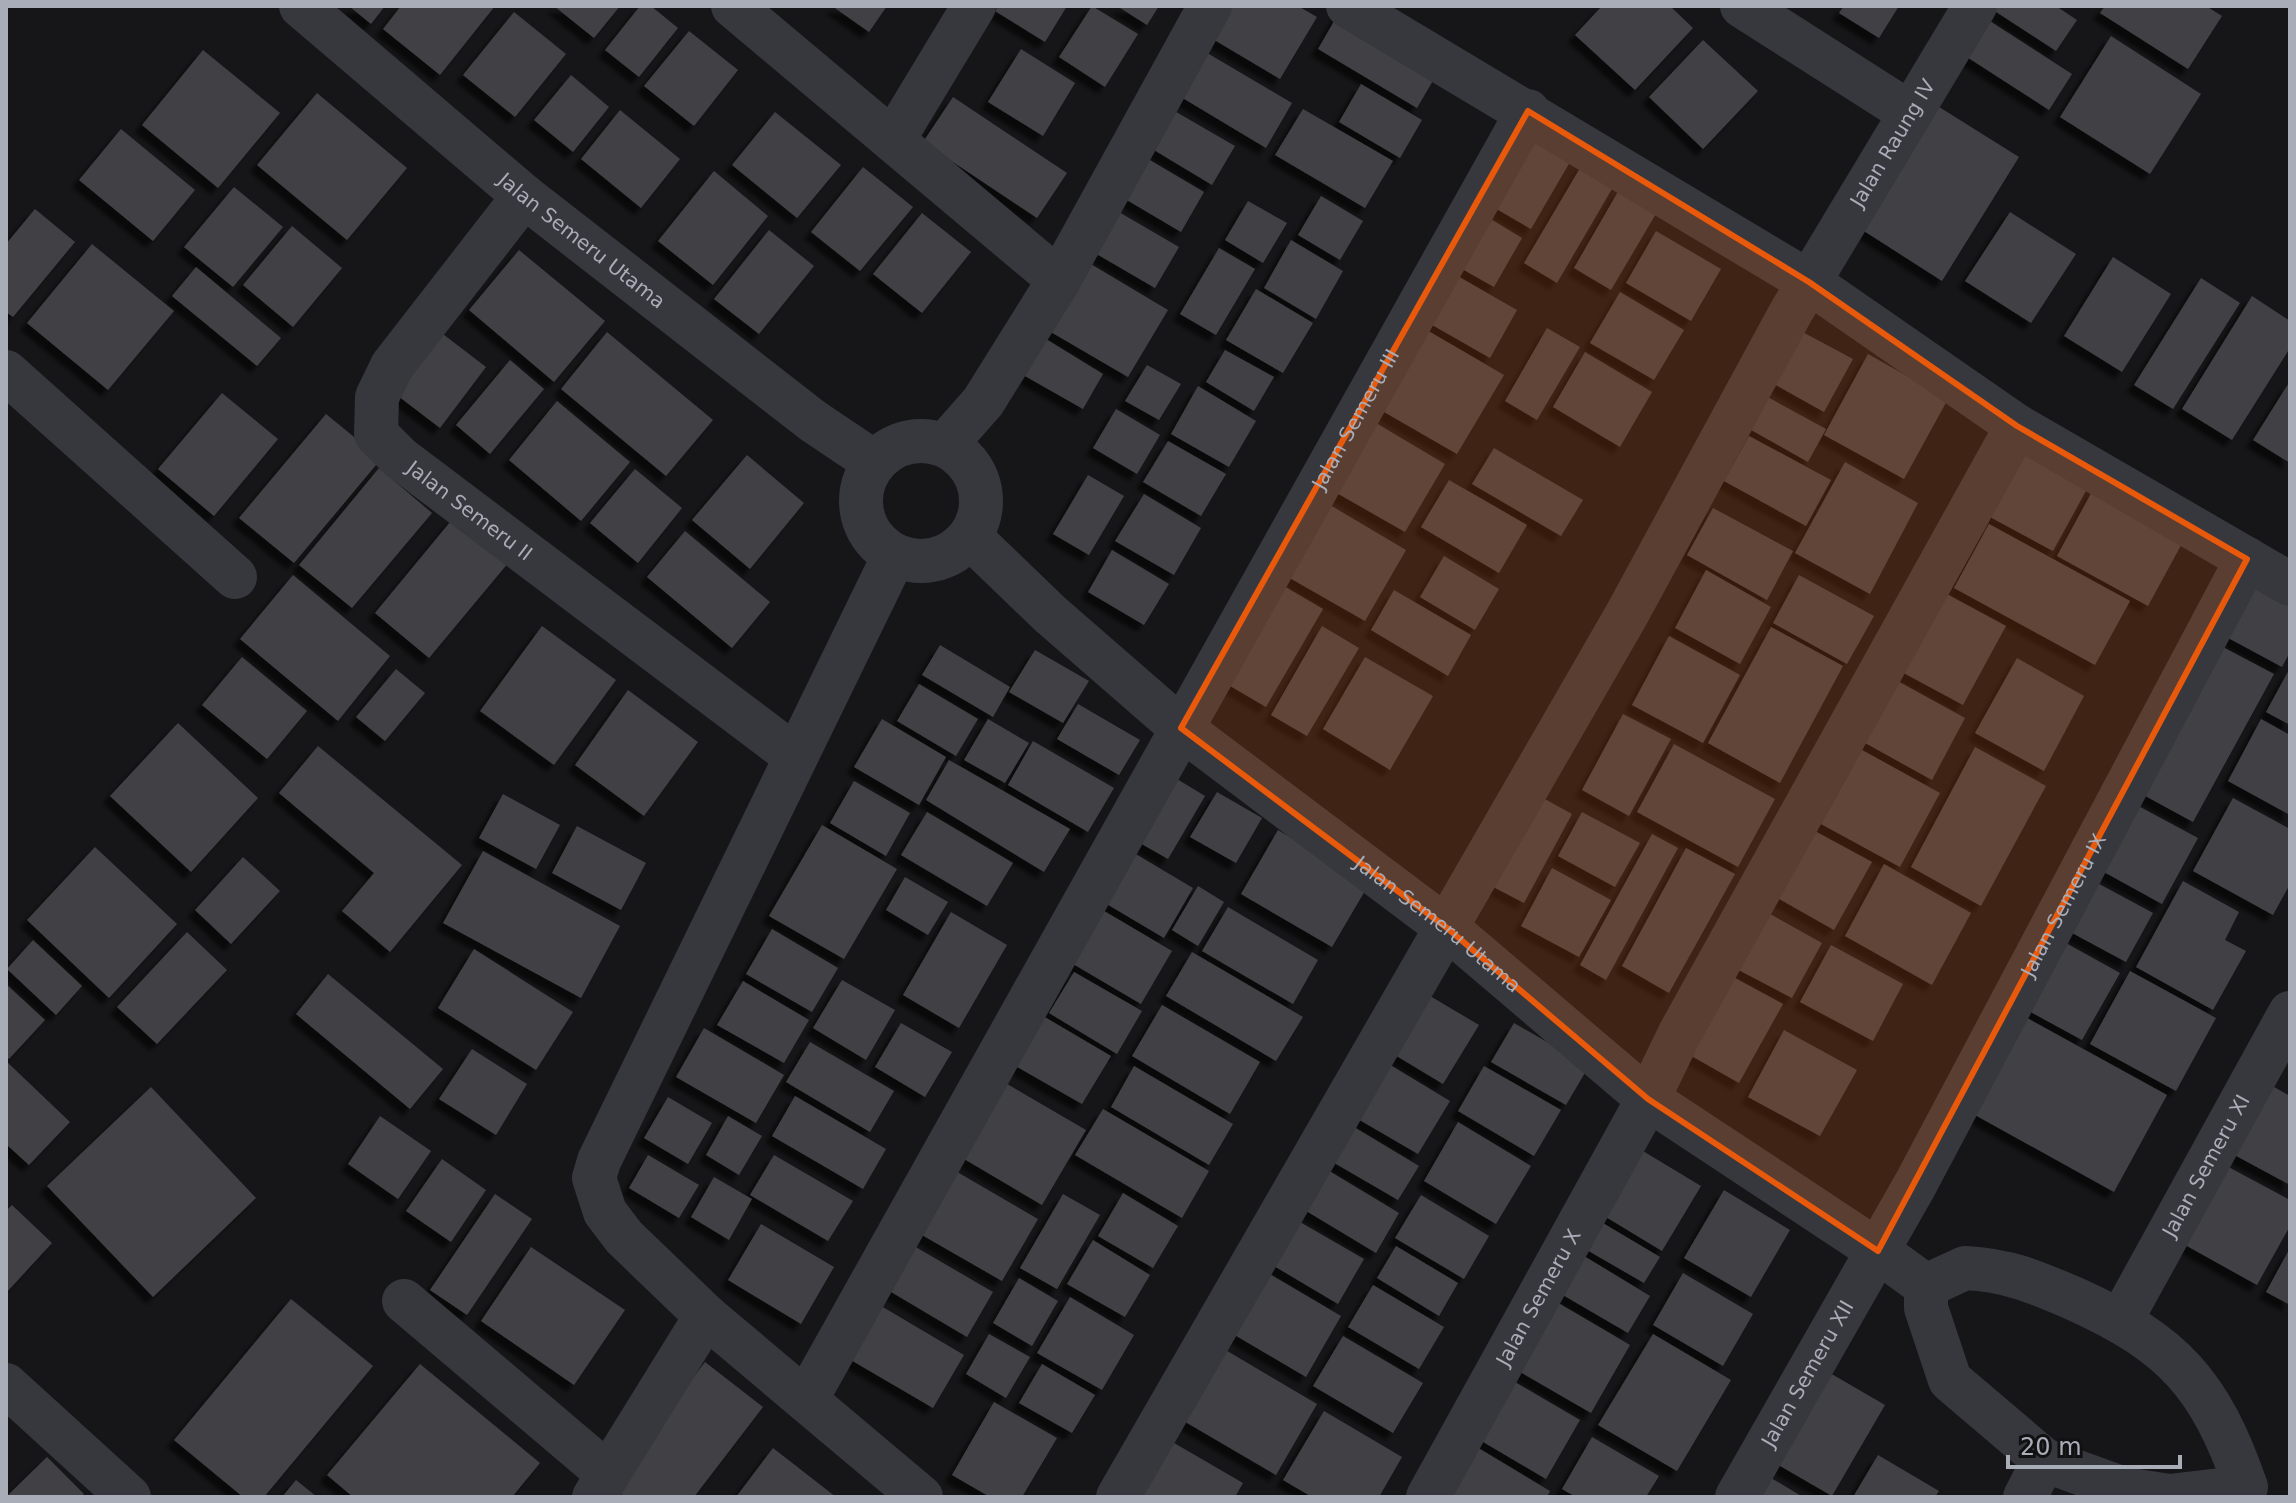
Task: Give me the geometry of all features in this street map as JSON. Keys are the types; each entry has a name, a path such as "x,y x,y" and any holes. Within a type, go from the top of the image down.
{"street":[{"name":"Jalan Semeru Utama","path":"301,6 524,196 813,421 874,462"},
{"path":"733,6 1059,280"},
{"path":"893,140 974,6"},
{"path":"945,445 983,402 1059,280 1210,6"},
{"path":"1348,6 1809,282 2017,426 2290,584"},
{"path":"1742,6 1910,113"},
{"name":"Jalan Raung IV","path":"1118,1497 1627,614 1809,282 1975,6"},
{"name":"Jalan Semeru III","path":"807,1398 1528,111"},
{"name":"Jalan Semeru II","path":"524,196 392,366 377,397 376,434 400,458 795,756"},
{"path":"6,372 235,577"},
{"name":"Jalan Semeru X","path":"1428,1497 1648,1099 1680,1033 2017,426"},
{"path":"930,441 945,445 963,458 975,475 981,496 979,517 970,537 954,552 935,561 914,562 894,556 872,539 861,514 862,487 874,462 900,444 930,441"},
{"name":"Jalan Semeru Utama","path":"970,537 1050,614 1181,728 1447,928 1648,1099 1926,1286"},
{"path":"894,556 599,1161 594,1178 605,1212 624,1237 706,1316 921,1497"},
{"name":"Jalan Semeru IX","path":"1878,1251 2247,559"},
{"name":"Jalan Semeru XI","path":"2121,1320 2290,1013"},
{"name":"Jalan Semeru XII","path":"1737,1497 1878,1251"},
{"path":"1965,1268 2002,1270 2121,1320 2167,1352 2195,1384 2226,1431 2254,1492 2169,1496 2035,1479 1950,1380 1926,1308 1926,1286 1965,1268"},
{"path":"404,1301 601,1486 706,1316"},
{"path":"6,1385 129,1497"}],"highlighted area":[{"path":"1528,111 1809,282 2017,426 2247,559 1878,1251 1648,1099 1447,928 1181,728"}],"building":[{"path":"349,6 385,6 371,24"},
{"path":"401,6 495,6 440,75 383,29"},
{"path":"554,6 620,6 594,38"},
{"path":"640,6 651,6 678,28 639,77 605,50"},
{"path":"832,6 887,6 869,32"},
{"path":"998,6 1067,6 1045,42 995,11"},
{"path":"1092,6 1138,34 1105,87 1059,57"},
{"path":"1117,6 1159,6 1147,25"},
{"path":"1223,6 1298,6 1317,17 1280,79 1206,35"},
{"path":"1602,6 1670,6 1693,28 1635,90 1575,35"},
{"path":"1844,6 1899,6 1879,38 1839,13"},
{"path":"1987,6 2056,6 2077,20 2056,51"},
{"path":"2105,6 2206,6 2222,16 2188,69 2100,13"},
{"path":"1341,9 1441,67 1417,108 1318,49"},
{"path":"514,12 566,54 515,117 463,75"},
{"path":"1979,14 2072,74 2049,110 1956,50"},
{"path":"689,31 738,70 694,126 644,86"},
{"path":"2111,36 2201,94 2150,174 2060,117"},
{"path":"1703,40 1758,91 1703,149 1649,97"},
{"path":"1197,47 1292,103 1266,148 1171,91"},
{"path":"1021,49 1075,83 1043,136 988,102"},
{"path":"203,50 280,113 218,188 142,125"},
{"path":"571,75 609,107 573,152 534,120"},
{"path":"1361,84 1422,120 1400,158 1339,122"},
{"path":"317,93 407,168 347,240 257,165"},
{"path":"953,97 1067,173 1037,218 923,142"},
{"path":"1928,100 2019,157 1942,281 1850,222"},
{"path":"1171,109 1235,146 1212,185 1149,147"},
{"path":"1303,109 1393,161 1365,208 1275,155"},
{"path":"620,110 680,159 641,208 581,159"},
{"path":"775,112 841,165 797,218 732,165"},
{"path":"121,129 195,190 153,241 79,180"},
{"path":"1528,136 1570,162 1531,229 1488,204"},
{"path":"1143,156 1204,192 1181,232 1120,196"},
{"path":"1583,163 1616,182 1557,283 1524,263"},
{"path":"863,167 913,207 860,271 811,232"},
{"path":"714,171 768,216 713,285 658,241"},
{"path":"234,187 283,227 233,287 184,247"},
{"path":"1619,190 1657,212 1611,290 1574,268"},
{"path":"1321,196 1363,221 1340,260 1298,235"},
{"path":"1248,201 1287,223 1263,263 1225,240"},
{"path":"1112,208 1179,247 1155,288 1088,249"},
{"path":"35,209 75,242 13,317 6,312 6,244"},
{"path":"2010,212 2076,254 2031,323 1965,281"},
{"path":"922,213 971,252 922,313 873,274"},
{"path":"1484,215 1522,238 1494,287 1455,265"},
{"path":"292,226 342,268 293,327 243,285"},
{"path":"769,230 814,266 759,334 714,299"},
{"path":"1656,231 1721,269 1691,321 1626,283"},
{"path":"1291,240 1343,271 1316,319 1264,288"},
{"path":"92,244 174,311 108,390 27,323"},
{"path":"1219,248 1255,269 1216,335 1180,314"},
{"path":"519,250 605,321 554,382 469,310"},
{"path":"2113,257 2171,294 2122,372 2064,336"},
{"path":"1084,260 1168,310 1128,377 1044,328"},
{"path":"196,267 281,338 257,366 172,296"},
{"path":"1454,274 1517,310 1490,358 1427,322"},
{"path":"2201,278 2240,303 2173,409 2134,385"},
{"path":"1256,289 1313,323 1283,373 1226,340"},
{"path":"1620,292 1684,330 1654,380 1590,343"},
{"path":"2252,296 2290,321 2290,348 2232,440 2182,409"},
{"path":"1418,325 1504,375 1457,454 1372,405"},
{"path":"435,328 486,367 440,428 389,389"},
{"path":"1547,328 1580,347 1537,420 1505,401"},
{"path":"1795,328 1853,359 1824,412 1767,380"},
{"path":"607,332 713,420 666,476 561,389"},
{"path":"1046,339 1103,374 1083,409 1025,376"},
{"path":"1225,350 1274,377 1254,411 1206,382"},
{"path":"1585,352 1652,392 1620,447 1553,407"},
{"path":"1868,354 1948,399 1904,479 1824,435"},
{"path":"510,360 544,389 490,454 456,425"},
{"path":"1147,365 1181,384 1159,420 1125,401"},
{"path":"2290,381 2290,463 2253,440"},
{"path":"1198,386 1256,421 1229,467 1171,434"},
{"path":"222,393 278,439 214,516 158,469"},
{"path":"1764,395 1826,429 1808,462 1746,427"},
{"path":"557,401 630,462 581,521 509,460"},
{"path":"1116,409 1160,435 1137,474 1093,448"},
{"path":"326,414 381,459 294,563 239,518"},
{"path":"1376,423 1445,464 1405,532 1335,492"},
{"path":"1749,436 1831,480 1806,526 1724,481"},
{"path":"1168,441 1226,474 1201,516 1143,482"},
{"path":"1494,448 1583,500 1561,536 1472,484"},
{"path":"2025,452 2088,487 2053,551 1990,517"},
{"path":"747,455 804,503 750,569 692,520"},
{"path":"1845,462 1918,503 1870,594 1795,553"},
{"path":"379,468 432,513 352,608 299,565"},
{"path":"635,469 682,508 638,563 590,523"},
{"path":"1088,475 1124,496 1089,555 1053,534"},
{"path":"1449,480 1527,525 1499,573 1421,527"},
{"path":"2094,488 2185,538 2148,606 2057,556"},
{"path":"1144,494 1201,528 1174,575 1115,541"},
{"path":"1330,505 1406,550 1365,621 1288,577"},
{"path":"1713,508 1793,551 1767,600 1687,555"},
{"path":"455,516 509,562 429,658 375,613"},
{"path":"1989,524 2130,601 2095,665 1954,588"},
{"path":"685,531 770,602 732,648 647,577"},
{"path":"1112,550 1169,584 1144,625 1088,592"},
{"path":"1444,556 1499,589 1475,630 1420,597"},
{"path":"1706,570 1771,607 1740,664 1675,628"},
{"path":"2252,571 2290,591 2290,652 2282,667 2219,633"},
{"path":"293,575 390,656 338,721 240,639"},
{"path":"1799,575 1874,616 1847,664 1773,623"},
{"path":"1277,582 1323,609 1266,707 1220,680"},
{"path":"1394,590 1471,635 1448,676 1371,630"},
{"path":"1943,592 2006,626 1963,705 1900,671"},
{"path":"542,626 616,680 554,765 480,711"},
{"path":"1322,626 1359,648 1307,736 1271,715"},
{"path":"1771,627 1843,666 1780,783 1708,743"},
{"path":"1669,636 1740,675 1703,743 1632,705"},
{"path":"940,645 1010,687 993,717 922,675"},
{"path":"2219,645 2274,674 2193,822 2138,792"},
{"path":"1035,650 1089,681 1063,723 1009,692"},
{"path":"242,657 307,711 267,759 202,705"},
{"path":"1365,657 1433,696 1390,770 1323,729"},
{"path":"2017,658 2084,696 2044,771 1975,733"},
{"path":"2290,668 2290,725 2266,712"},
{"path":"396,669 425,693 385,741 356,717"},
{"path":"1892,678 1965,718 1932,780 1858,739"},
{"path":"919,684 978,719 956,756 897,721"},
{"path":"628,690 698,742 644,816 575,765"},
{"path":"1078,704 1140,740 1119,775 1057,739"},
{"path":"1623,714 1671,739 1629,816 1582,790"},
{"path":"882,719 946,757 919,805 854,767"},
{"path":"988,719 1029,743 1005,783 964,760"},
{"path":"2261,719 2290,735 2290,815 2228,781"},
{"path":"178,723 258,798 191,872 110,796"},
{"path":"1033,741 1114,788 1088,832 1008,785"},
{"path":"1674,744 1775,799 1738,867 1637,812"},
{"path":"318,746 462,865 390,952 342,911 374,873 279,793"},
{"path":"1975,747 2046,786 1981,906 1911,867"},
{"path":"1862,750 1940,793 1900,867 1821,824"},
{"path":"949,760 1070,829 1044,872 926,800"},
{"path":"1177,779 1205,796 1168,859 1140,843"},
{"path":"854,781 910,813 886,856 830,823"},
{"path":"1217,792 1262,818 1236,863 1190,837"},
{"path":"1532,792 1572,814 1524,903 1482,881"},
{"path":"503,794 560,825 536,869 479,838"},
{"path":"2233,798 2290,829 2290,884 2273,915 2193,871"},
{"path":"2129,801 2198,838 2162,904 2093,866"},
{"path":"927,812 1013,863 987,906 901,855"},
{"path":"1582,812 1640,843 1615,887 1558,856"},
{"path":"822,825 897,869 844,959 769,916"},
{"path":"577,826 646,863 621,910 552,873"},
{"path":"1811,829 1872,862 1834,930 1774,896"},
{"path":"1278,830 1369,884 1332,947 1241,894"},
{"path":"1652,834 1678,848 1606,980 1580,965"},
{"path":"95,847 177,924 109,998 27,920"},
{"path":"1686,848 1735,874 1669,993 1622,966"},
{"path":"483,851 620,926 581,998 443,923"},
{"path":"1134,853 1193,888 1164,938 1105,903"},
{"path":"243,857 280,891 231,944 195,910"},
{"path":"1884,864 1971,913 1932,985 1845,936"},
{"path":"1552,868 1611,900 1579,957 1521,926"},
{"path":"905,877 948,902 928,935 886,910"},
{"path":"2088,878 2153,913 2126,962 2061,927"},
{"path":"2183,881 2239,912 2225,940 2246,951 2213,1010 2136,967"},
{"path":"1198,886 1224,902 1198,946 1172,930"},
{"path":"1228,907 1318,960 1293,1004 1202,951"},
{"path":"1099,908 1172,951 1141,1004 1068,961"},
{"path":"1763,910 1822,943 1792,998 1733,967"},
{"path":"951,912 1007,945 959,1028 903,995"},
{"path":"772,929 838,968 812,1012 746,974"},
{"path":"187,932 227,970 157,1044 117,1007"},
{"path":"33,940 82,986 56,1015 7,969"},
{"path":"2064,942 2120,973 2082,1040 2027,1010"},
{"path":"1831,945 1903,984 1873,1041 1800,1002"},
{"path":"474,949 573,1012 536,1070 438,1008"},
{"path":"1192,952 1303,1017 1276,1061 1166,996"},
{"path":"2130,971 2216,1018 2176,1091 2090,1044"},
{"path":"1074,972 1142,1011 1117,1054 1049,1013"},
{"path":"1724,972 1783,1004 1739,1083 1681,1050"},
{"path":"328,974 443,1069 410,1109 296,1014"},
{"path":"842,980 895,1010 866,1060 813,1028"},
{"path":"743,981 809,1020 784,1063 717,1025"},
{"path":"6,984 45,1020 9,1059 6,1056"},
{"path":"1425,993 1479,1025 1443,1084 1390,1052"},
{"path":"1162,1005 1260,1062 1230,1114 1132,1056"},
{"path":"2018,1013 2167,1095 2114,1192 1966,1110"},
{"path":"1043,1016 1111,1056 1082,1104 1014,1065"},
{"path":"901,1023 952,1052 925,1097 875,1067"},
{"path":"1514,1023 1589,1066 1566,1105 1491,1062"},
{"path":"704,1028 784,1075 756,1123 676,1077"},
{"path":"1784,1030 1857,1070 1820,1136 1748,1097"},
{"path":"810,1042 894,1091 870,1132 786,1082"},
{"path":"472,1049 527,1084 496,1135 439,1099"},
{"path":"1382,1060 1450,1101 1418,1154 1351,1115"},
{"path":"6,1061 70,1122 29,1165 6,1144"},
{"path":"1134,1066 1233,1124 1209,1165 1111,1107"},
{"path":"1484,1066 1561,1110 1534,1156 1458,1111"},
{"path":"1002,1081 1086,1130 1042,1205 959,1156"},
{"path":"2267,1083 2290,1096 2290,1185 2229,1152"},
{"path":"151,1087 256,1198 153,1297 47,1186"},
{"path":"795,1096 886,1149 863,1189 772,1136"},
{"path":"668,1097 712,1123 688,1164 644,1138"},
{"path":"1103,1109 1209,1171 1182,1218 1075,1155"},
{"path":"380,1116 431,1151 398,1199 348,1164"},
{"path":"728,1116 762,1136 739,1175 706,1155"},
{"path":"1344,1121 1419,1166 1398,1200 1324,1157"},
{"path":"1458,1122 1531,1166 1496,1224 1424,1181"},
{"path":"1633,1145 1701,1186 1662,1251 1596,1211"},
{"path":"648,1155 699,1185 679,1218 629,1188"},
{"path":"774,1155 853,1201 828,1241 750,1195"},
{"path":"442,1159 486,1190 451,1242 406,1211"},
{"path":"2221,1163 2290,1200 2290,1226 2257,1285 2178,1241"},
{"path":"952,1169 1038,1219 1002,1281 915,1231"},
{"path":"1326,1169 1399,1213 1376,1253 1303,1209"},
{"path":"714,1177 752,1199 729,1240 691,1217"},
{"path":"1724,1190 1790,1230 1751,1297 1684,1258"},
{"path":"1123,1193 1178,1226 1153,1268 1098,1236"},
{"path":"495,1194 532,1219 467,1315 430,1290"},
{"path":"1063,1194 1100,1215 1057,1289 1020,1268"},
{"path":"1421,1195 1489,1236 1464,1279 1395,1238"},
{"path":"12,1205 52,1243 6,1293 6,1211"},
{"path":"1596,1219 1660,1257 1644,1283 1580,1246"},
{"path":"1300,1222 1364,1259 1338,1304 1274,1266"},
{"path":"761,1224 834,1267 801,1324 728,1280"},
{"path":"1093,1240 1150,1275 1125,1317 1067,1284"},
{"path":"907,1242 993,1292 967,1337 881,1286"},
{"path":"1396,1246 1458,1283 1439,1316 1377,1278"},
{"path":"531,1247 625,1310 574,1385 481,1321"},
{"path":"2290,1248 2290,1305 2266,1292"},
{"path":"1579,1253 1650,1296 1628,1333 1556,1291"},
{"path":"1268,1273 1341,1316 1306,1377 1233,1334"},
{"path":"1683,1273 1753,1314 1723,1366 1653,1325"},
{"path":"1019,1278 1058,1301 1032,1346 993,1323"},
{"path":"1373,1285 1444,1327 1419,1369 1348,1327"},
{"path":"1070,1297 1134,1335 1102,1390 1037,1353"},
{"path":"291,1299 373,1366 264,1497 243,1497 174,1440"},
{"path":"1555,1301 1630,1345 1591,1413 1515,1369"},
{"path":"876,1303 964,1355 933,1408 844,1356"},
{"path":"989,1334 1030,1357 1006,1398 966,1374"},
{"path":"1653,1334 1731,1380 1677,1471 1598,1425"},
{"path":"1343,1336 1423,1383 1393,1433 1313,1386"},
{"path":"1224,1349 1317,1404 1276,1475 1182,1420"},
{"path":"705,1362 763,1407 694,1497 625,1497 611,1486"},
{"path":"420,1364 540,1463 512,1497 353,1497 327,1475"},
{"path":"1042,1364 1095,1395 1072,1433 1019,1403"},
{"path":"1823,1369 1885,1405 1832,1496 1770,1460"},
{"path":"1508,1378 1580,1420 1546,1479 1473,1436"},
{"path":"994,1402 1057,1438 1022,1497 990,1497 952,1475"},
{"path":"1324,1411 1402,1457 1379,1497 1312,1497 1283,1480"},
{"path":"1592,1437 1659,1476 1646,1497 1576,1497 1562,1489"},
{"path":"1169,1440 1243,1483 1235,1497 1137,1497"},
{"path":"1470,1443 1550,1491 1547,1497 1438,1497"},
{"path":"773,1448 836,1497 736,1497"},
{"path":"1878,1455 1939,1491 1935,1497 1853,1497"},
{"path":"47,1457 84,1494 80,1497 6,1497"},
{"path":"1761,1472 1803,1497 1746,1497"},
{"path":"296,1480 317,1497 282,1497"}]}
